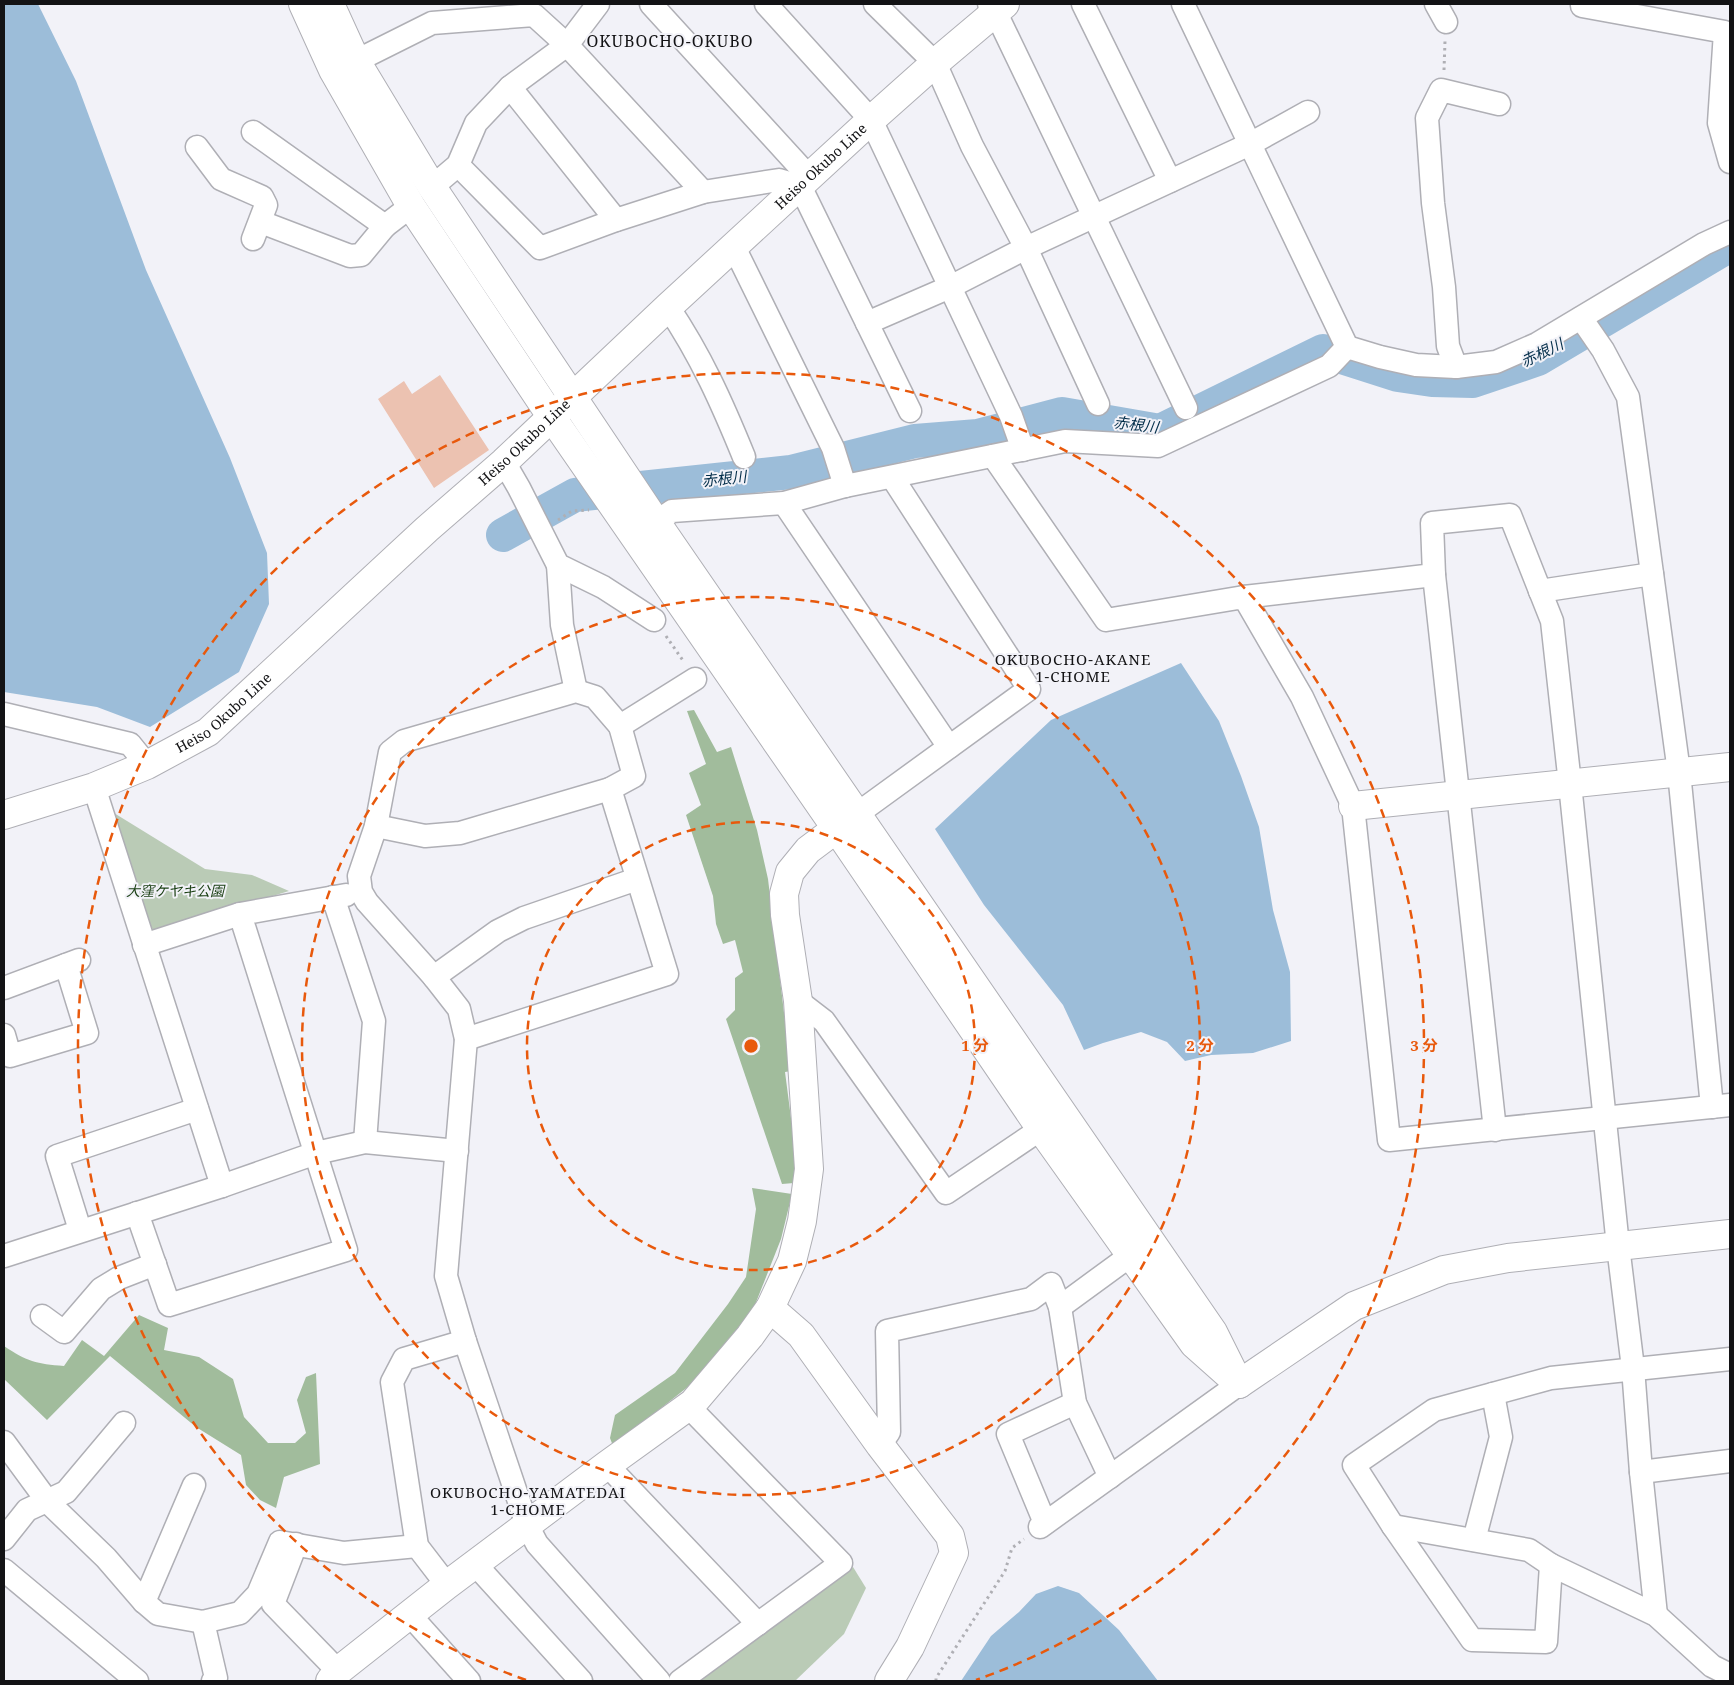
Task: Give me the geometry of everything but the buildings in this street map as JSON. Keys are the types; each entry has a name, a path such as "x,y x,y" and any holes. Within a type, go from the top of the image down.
{"street":[{"path":"303,4 333,70 411,206 551,416 846,821 1213,1332 1239,1384"},
{"path":"330,4 356,60 432,187 656,522 1041,1129 1194,1344 1239,1384"},
{"path":"432,187 458,164 476,122 510,87 567,45 598,4"},
{"path":"651,4 804,182 867,323 910,411"},
{"path":"766,4 871,120 1011,416 1023,450"},
{"path":"875,4 935,63 972,146 1026,248 1098,404"},
{"path":"1084,4 1170,182"},
{"path":"1183,4 1347,347 1416,365 1456,367 1496,362 1537,344 1704,244 1730,232"},
{"path":"1582,4 1582,6 1725,32 1719,123 1730,162"},
{"path":"996,6 1186,408"},
{"name":"Heiso Okubo Line","path":"4,815 94,787 147,765 208,732 427,529 504,462 668,307 996,6"},
{"path":"356,60 432,24 534,15 567,45 703,192"},
{"path":"510,87 616,220"},
{"path":"1456,367 1448,346 1444,287 1434,213 1427,118 1441,90 1499,104"},
{"path":"867,323 950,287 1026,248 1250,144 1308,112"},
{"path":"253,132 385,226"},
{"path":"197,147 221,179 262,197 266,205 257,231 350,256 361,254 385,226 411,206"},
{"path":"458,164 540,248 616,220 703,192 779,180 804,182"},
{"path":"734,247 833,448 845,486"},
{"path":"668,307 709,374 744,457"},
{"path":"1244,597 1302,697 1353,806 1389,1140 1721,1106 1679,772 1628,397 1603,350 1581,318"},
{"path":"656,522 672,511 784,503 845,486 1065,441 1158,446 1329,366 1347,347"},
{"path":"993,456 1106,620 1244,597 1434,575"},
{"path":"504,462 558,565 562,625 576,691"},
{"path":"296,1544 273,1604 334,1676 408,1614 607,1465 689,1407 750,1336 770,1308 792,1262 802,1221 809,1169 798,1001 784,915 784,894 790,872 808,850 1029,689 892,477"},
{"path":"784,503 949,747"},
{"path":"1494,1130 1434,575 1432,523 1510,515 1552,621 1604,1118 1633,1368 1641,1472 1656,1615"},
{"path":"558,565 603,588 654,620"},
{"path":"1540,591 1652,574"},
{"path":"620,726 695,679"},
{"path":"376,826 425,836 460,833 610,789 634,776 620,726 595,697 576,691 404,741 390,752 376,826 359,876 361,892 367,902 434,977 459,1009 466,1039 446,1276 465,1341 527,1526 537,1544 658,1681"},
{"path":"4,714 130,744 147,765"},
{"path":"1353,806 1730,767"},
{"path":"94,787 222,1186"},
{"path":"466,1039 667,974 610,789"},
{"path":"434,977 498,932 524,918 637,879"},
{"path":"144,945 240,914 361,892"},
{"path":"333,897 374,1021 365,1142"},
{"path":"137,1213 170,1305 346,1250 240,914"},
{"path":"4,988 72,962 87,1033 10,1056 4,1035"},
{"path":"798,1001 824,1021 946,1193 1041,1129"},
{"path":"80,1230 57,1156 197,1109"},
{"path":"4,1256 80,1230 222,1186 316,1153 365,1142 457,1151"},
{"path":"1075,1403 1008,1434 1043,1525 1239,1384 1354,1306 1444,1270 1508,1258 1730,1234"},
{"path":"1060,1307 1131,1255"},
{"path":"42,1316 64,1332 101,1289 119,1278 155,1264"},
{"path":"880,1445 889,1432 887,1331 1031,1299 1051,1284 1060,1307 1075,1403 1110,1477"},
{"path":"770,1308 801,1335 880,1445 950,1536 954,1553 910,1647 890,1681"},
{"path":"447,1585 417,1546 392,1382 404,1359 465,1341"},
{"path":"1551,1565 1546,1642 1472,1640 1393,1526 1354,1465 1434,1410 1551,1378 1730,1359"},
{"path":"1474,1540 1501,1438 1493,1394"},
{"path":"680,1681 841,1563 689,1407"},
{"path":"4,1539 27,1510 48,1502 66,1492 124,1423"},
{"path":"4,1442 48,1502 106,1558 144,1602 158,1614 203,1622 240,1614 258,1594 280,1542 344,1553 417,1546"},
{"path":"1641,1472 1730,1461"},
{"path":"607,1465 758,1624"},
{"path":"144,1602 194,1485"},
{"path":"1393,1526 1530,1550 1551,1565 1656,1615 1712,1666 1730,1676"},
{"path":"475,1564 581,1681"},
{"path":"4,1570 137,1681"},
{"path":"408,1614 469,1681"},
{"path":"203,1622 216,1678 213,1681"}],"path":[{"path":"1441,13 1444,74 1441,90"},
{"path":"541,531 572,511 595,510"},
{"path":"654,620 695,679"},
{"path":"936,1681 936,1678 1005,1571 1012,1548"}],"green space":[{"path":"694,710 717,752 731,747 757,830 768,879 791,1071 785,1072 792,1126 796,1135 797,1163 794,1183 782,1184 726,1019 735,1010 735,978 743,972 735,940 723,944 716,924 713,896 686,815 701,805 689,773 706,764 687,711"},
{"name":"大窪ケヤキ公園","path":"114,813 205,869 252,875 289,891 159,931 150,928 131,865 115,824"},
{"path":"752,1188 792,1194 781,1239 753,1310 689,1386 613,1446 610,1438 615,1415 675,1373 728,1304 746,1277 756,1209"},
{"path":"139,1315 168,1328 164,1350 199,1357 233,1379 244,1417 268,1443 295,1443 306,1433 297,1400 306,1377 316,1373 320,1464 284,1477 276,1508 260,1500 246,1485 241,1455 196,1427 110,1356 47,1420 4,1379 4,1346 32,1361 64,1366 82,1340 104,1356"},
{"path":"853,1567 866,1588 844,1634 795,1681 691,1681 771,1620"}],"water":[{"path":"4,4 38,4 76,81 146,270 230,458 267,553 269,604 239,672 150,727 97,707 4,692"},
{"path":"1181,663 1219,721 1259,827 1273,910 1290,972 1291,1041 1253,1053 1211,1055 1185,1061 1167,1042 1141,1032 1084,1050 1063,1005 984,905 935,829 1051,720"},
{"path":"1058,1586 1079,1593 1119,1630 1158,1681 961,1681 991,1636 1019,1612 1036,1594"}],"waterway":[{"name":"赤根川","path":"503,535 575,495 791,472 915,441 978,436 1062,414 1160,431 1323,351 1398,375 1432,380 1473,381 1538,359 1730,245"}],"district":[{"name":"OKUBOCHO-OKUBO","path":"670,41"},
{"name":"OKUBOCHO-AKANE 1-CHOME","path":"1073,668"},
{"name":"OKUBOCHO-YAMATEDAI 1-CHOME","path":"528,1502"}]}
